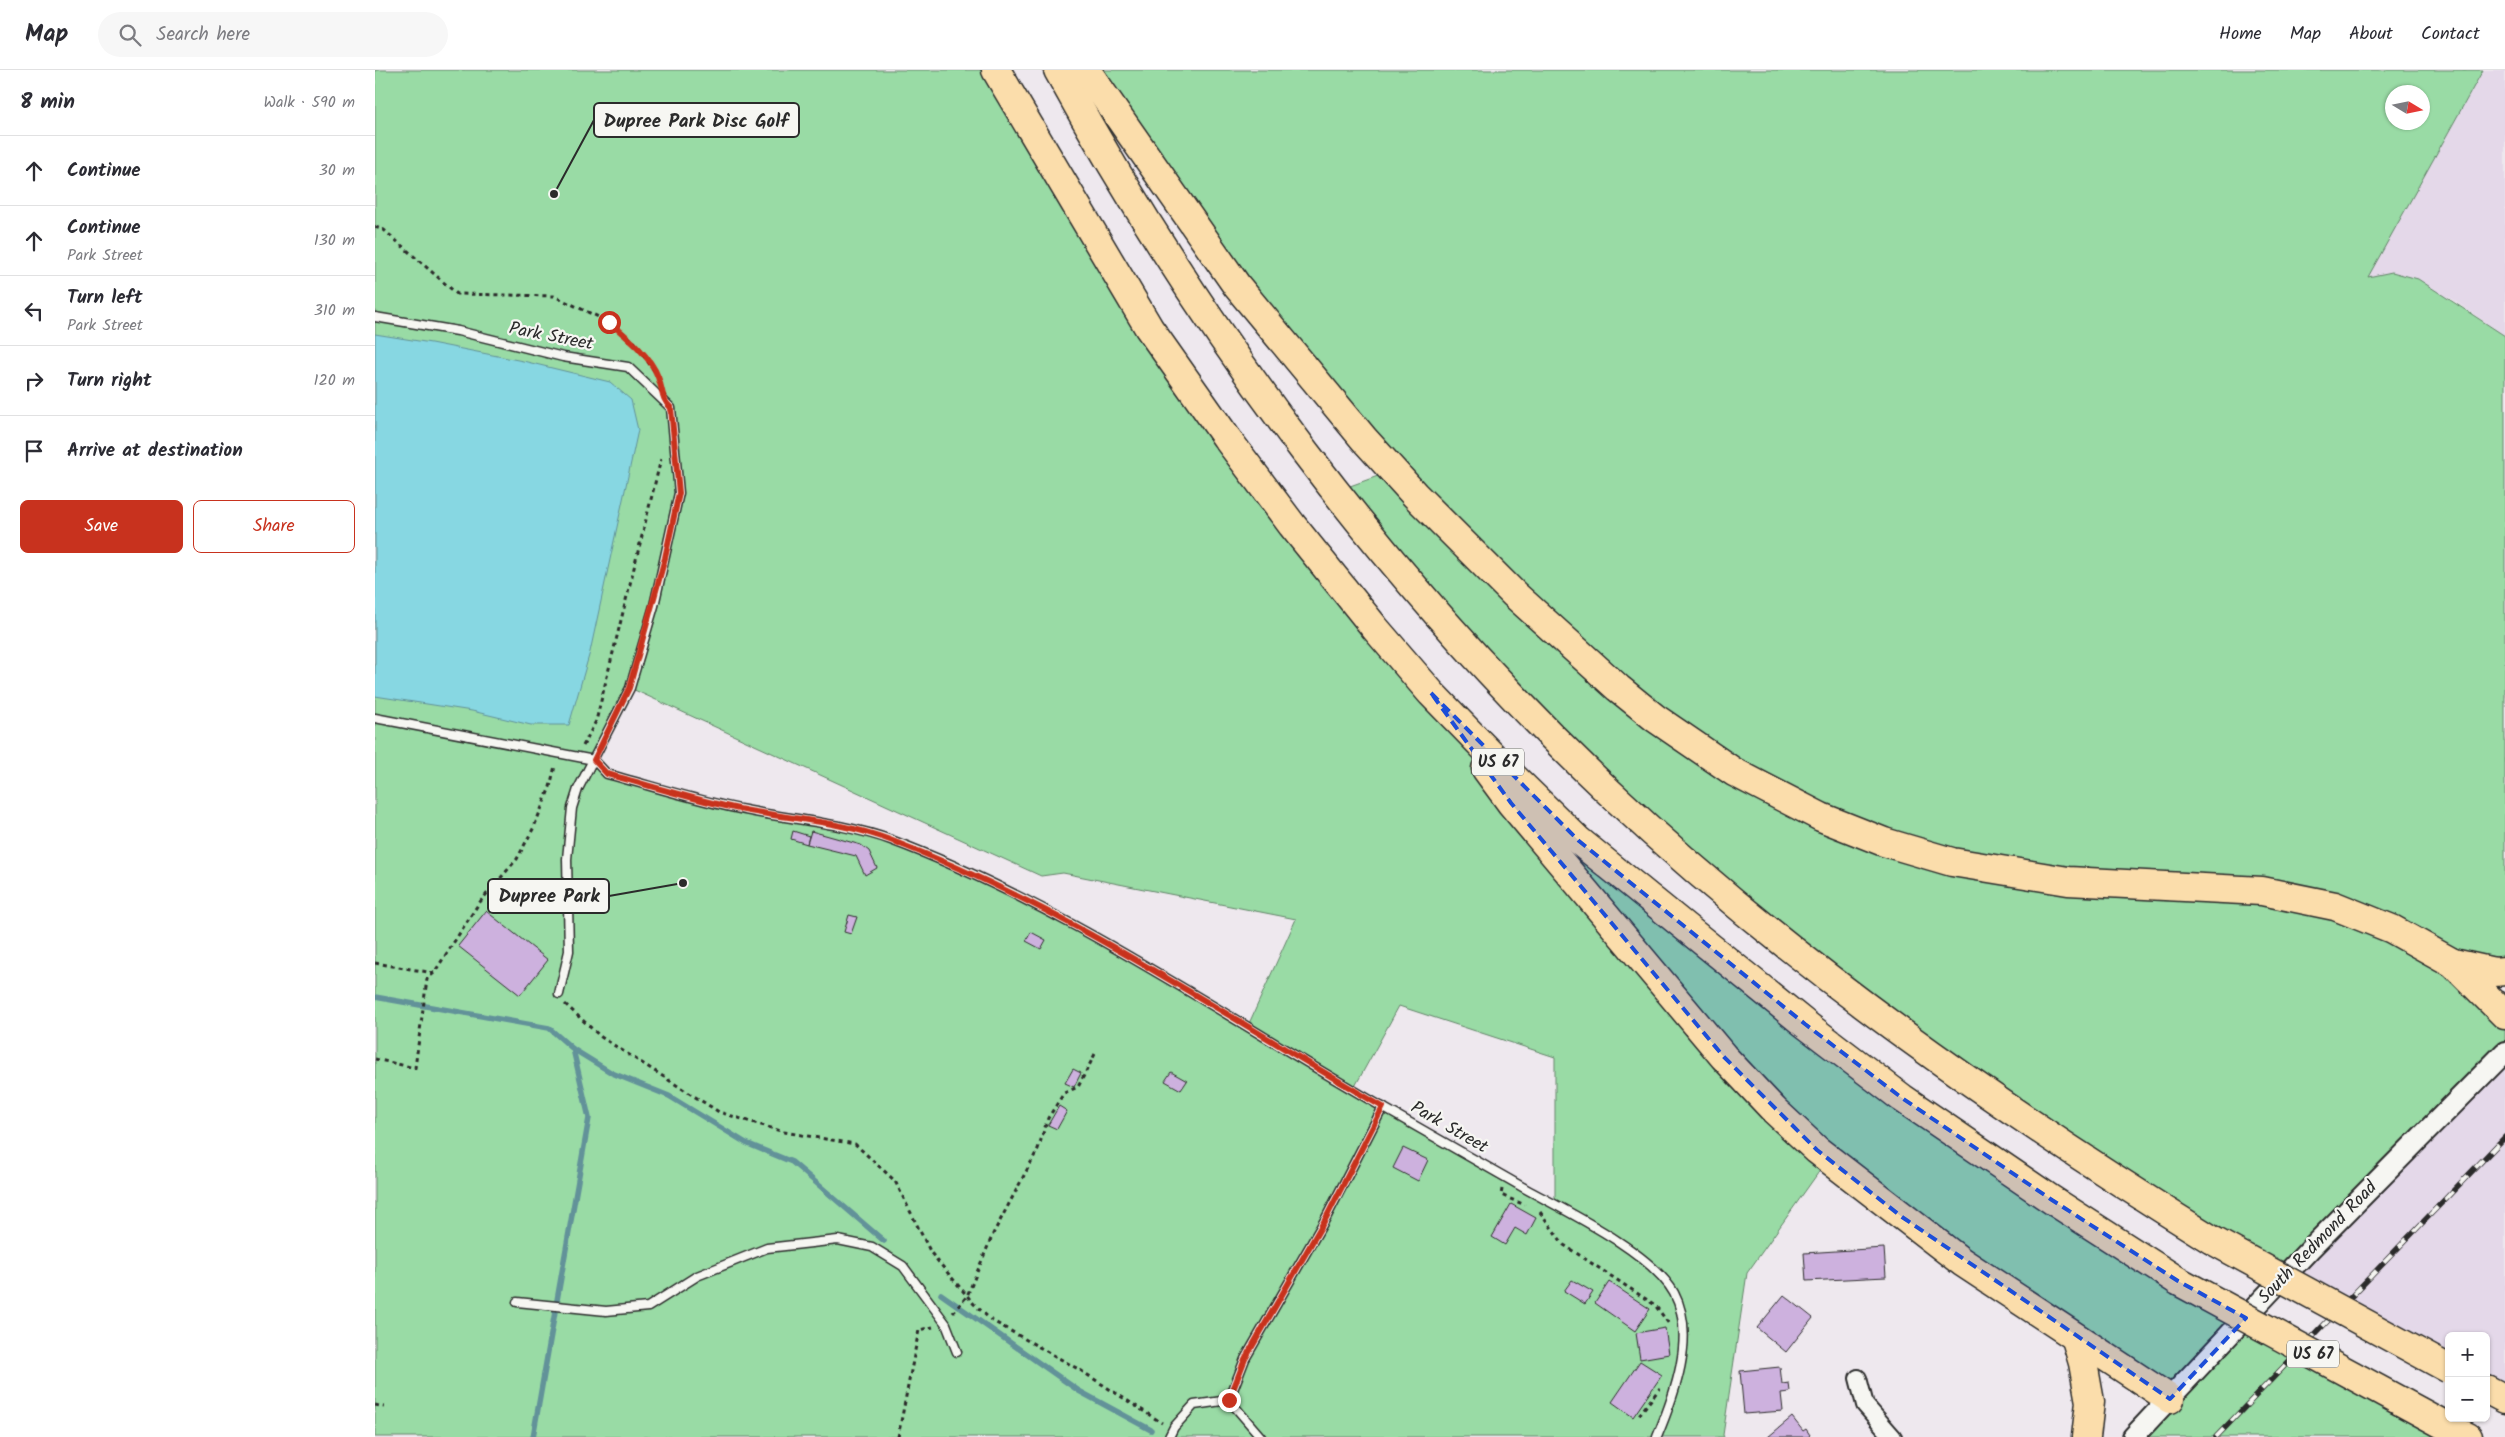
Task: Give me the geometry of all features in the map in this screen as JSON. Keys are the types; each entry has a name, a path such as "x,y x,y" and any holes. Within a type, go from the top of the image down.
{"highway":[{"name":"US 67","path":"996,70 1149,328 1226,437 1292,525 1375,628 1431,693 1579,841 1805,1024 1902,1098 2052,1200 2178,1281 2458,1432"},
{"path":"1058,70 1151,229 1267,400 1336,491 1413,585 1530,713 1609,792 1649,828 1844,991 1934,1058 2027,1122 2212,1240 2445,1367"},
{"path":"1086,70 1237,286 1364,438 1415,495 1519,599 1618,688 1655,718 1735,772 1821,817 1884,842 1951,862 2068,881 2262,891 2335,906 2392,929 2453,963 2505,1015"},
{"path":"1431,693 1511,803 1724,1057 1774,1110 1817,1150 1902,1218 1962,1262 2076,1339 2170,1399"},
{"path":"2453,963 2494,972 2505,971"},
{"path":"2076,1339 2083,1363 2090,1402 2086,1437"},
{"path":"2490,1391 2505,1398"}],"street":[{"name":"South Redmond Road","path":"2133,1437 2311,1248 2505,1052"},
{"path":"1858,1378 1865,1405 1893,1437"}],"lane":[{"name":"Park Street","path":"375,317 457,331 563,357 628,367 671,408 679,493 654,606 629,688 578,789 572,808 567,859 569,951 559,994"},
{"name":"Park Street","path":"375,718 577,756 594,760 607,774 741,810 851,828 888,839 947,862 1034,904 1165,978 1383,1107 1622,1243 1663,1278 1679,1305 1683,1326 1682,1351 1675,1388 1657,1437"},
{"path":"1229,1400 1245,1359 1326,1218 1383,1107"},
{"path":"517,1302 605,1311 648,1307 697,1276 767,1248 838,1240 872,1247 903,1266 948,1321 957,1352"},
{"path":"1170,1434 1194,1406 1229,1400"},
{"path":"1229,1400 1261,1437"}],"path":[{"path":"375,227 384,230 457,294 554,296 609,322 634,342 658,376 664,401"},
{"path":"375,1059 415,1068 427,979 434,973 479,903 517,859 534,827 550,787 556,764 577,756 596,721 663,450"},
{"path":"375,964 434,973"},
{"path":"559,994 568,1008 601,1037 719,1112 784,1132 855,1144 895,1181 931,1253 967,1296 991,1320 1080,1370 1170,1434"},
{"path":"898,1437 919,1330 948,1321 967,1296 993,1234 1038,1149 1049,1118 1064,1094 1078,1087 1095,1054"},
{"path":"1504,1176 1501,1195 1541,1212 1564,1245 1655,1305 1671,1327"},
{"path":"1639,1415 1661,1388 1663,1379"},
{"path":"375,1405 384,1407"}],"highlighted area":[{"path":"1431,693 1579,841 1805,1024 1902,1098 2052,1200 2178,1281 2246,1318 2170,1399 1902,1217 1817,1150 1724,1057 1511,803"}],"shaded area":[{"path":"2483,70 2505,70 2505,336 2450,298 2367,277"},
{"path":"2505,1052 2505,1399 2490,1391 2490,1332 2445,1332 2445,1367 2282,1279"}],"green space":[{"path":"375,70 996,70 1226,437 1579,841 2052,1200 2468,1437 2133,1437 2170,1399 1828,1159 1747,1273 1724,1437 375,1437","holes":["630,688 1041,876 1063,873 1296,919 1247,1028 1034,904 888,839 741,810 607,774 594,759","1399,1006 1555,1057 1555,1205 1353,1090"]},
{"path":"1091,70 2483,70 2368,277 2392,272 2418,279 2505,336 2505,971 2454,963 2505,1015 2505,1052 2282,1279 2152,1203 1656,833 1336,491 1392,471"}],"water":[{"path":"375,334 523,361 610,382 631,400 638,430 590,652 569,725 531,725 472,711 375,696"}],"building":[{"path":"793,831 809,836 807,844 791,839"},
{"path":"811,831 861,845 869,851 877,868 865,875 856,856 807,844"},
{"path":"486,911 548,960 520,995 458,946"},
{"path":"849,915 857,917 851,934 844,932"},
{"path":"1031,932 1046,940 1041,949 1026,941"},
{"path":"1073,1069 1081,1073 1074,1087 1065,1083"},
{"path":"1171,1072 1187,1081 1181,1090 1165,1081"},
{"path":"1059,1106 1067,1111 1057,1129 1048,1125"},
{"path":"1403,1148 1428,1160 1418,1181 1393,1168"},
{"path":"1511,1204 1536,1218 1527,1235 1515,1228 1505,1245 1492,1237"},
{"path":"1884,1248 1886,1277 1806,1281 1804,1253"},
{"path":"1572,1280 1593,1292 1585,1304 1564,1291"},
{"path":"1609,1282 1650,1309 1635,1331 1595,1303"},
{"path":"1784,1295 1813,1318 1786,1352 1757,1328"},
{"path":"1665,1328 1669,1354 1640,1359 1636,1333"},
{"path":"1640,1361 1662,1375 1633,1417 1612,1402"},
{"path":"1780,1367 1782,1384 1789,1383 1790,1392 1781,1393 1783,1411 1744,1414 1740,1371"},
{"path":"1792,1417 1803,1431 1806,1429 1810,1435 1808,1437 1768,1437"}],"waterway":[{"path":"375,997 549,1028 573,1049 589,1118 533,1437"},
{"path":"573,1049 612,1073 669,1096 746,1143 792,1162 884,1241"},
{"path":"941,1294 1079,1391 1151,1430"}],"railway":[{"path":"2216,1437 2505,1137"}],"place":[{"name":"Dupree Park Disc Golf","path":"554,194"},
{"name":"Dupree Park","path":"683,883"}],"route":[{"path":"609,322 634,342 658,376 664,401 671,408 679,493 654,606 629,688 594,760 607,774 741,810 851,828 888,839 947,862 1034,904 1165,978 1383,1107 1326,1218 1245,1359 1229,1400"}]}
